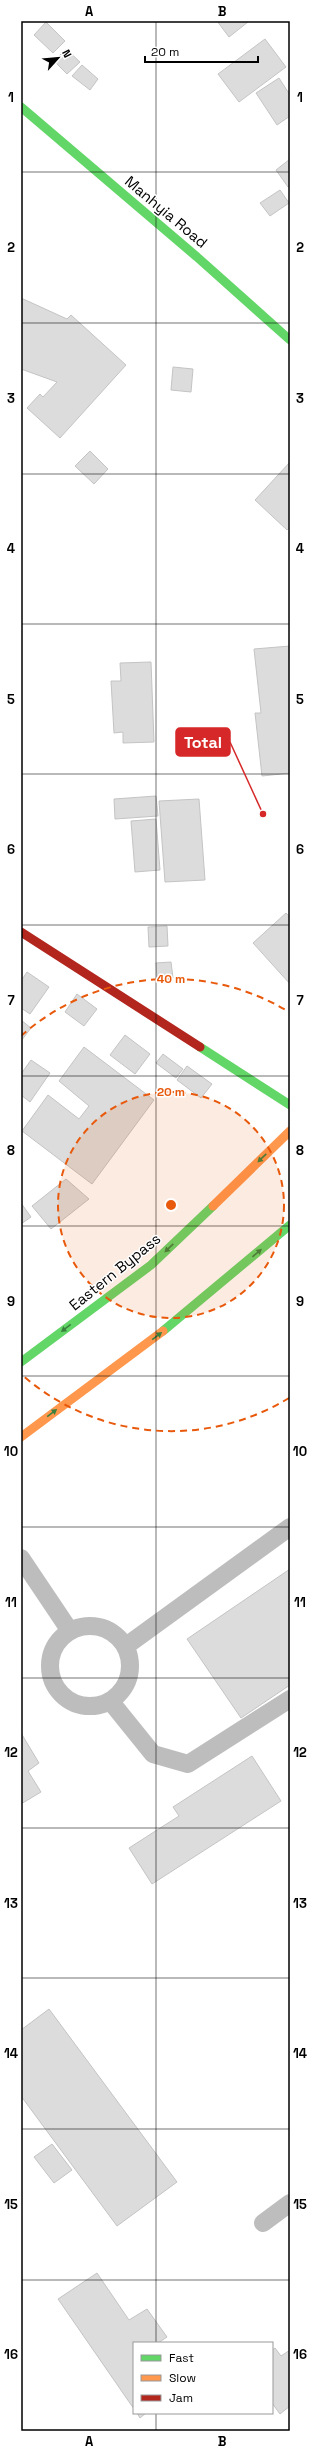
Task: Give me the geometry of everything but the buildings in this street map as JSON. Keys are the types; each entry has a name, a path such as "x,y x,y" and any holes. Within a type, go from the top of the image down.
{"main road":[{"name":"Manhyia Road","path":"21,107 197,257 290,340"},
{"path":"21,932 85,977 218,1057 290,1106"},
{"name":"Eastern Bypass","path":"21,1362 151,1265 290,1131"},
{"path":"21,1437 184,1315 290,1225"}],"lane":[{"path":"126,1646 290,1527"},
{"path":"21,1558 70,1631"},
{"path":"90,1625 111,1631 126,1646 131,1666 126,1687 111,1702 90,1707 70,1702 54,1687 49,1666 54,1646 70,1631 90,1625"},
{"path":"111,1702 154,1754 188,1764 290,1699"},
{"path":"263,2223 290,2203"}],"traffic: fast":[{"path":"21,107 197,257 290,340"},
{"path":"200,1047 290,1105"},
{"path":"21,1362 151,1265 213,1206"},
{"path":"163,1331 290,1225"}],"traffic: slow":[{"path":"213,1206 290,1131"},
{"path":"21,1437 163,1331"}],"traffic: jam":[{"path":"21,932 200,1047"}],"place":[{"name":"Total","path":"263,814"}]}
